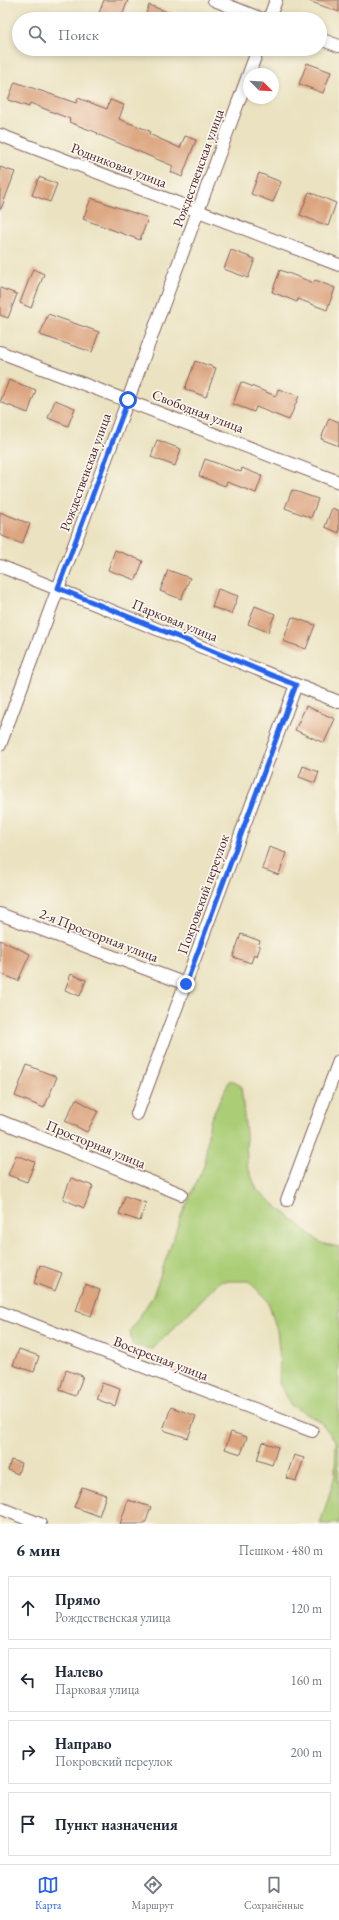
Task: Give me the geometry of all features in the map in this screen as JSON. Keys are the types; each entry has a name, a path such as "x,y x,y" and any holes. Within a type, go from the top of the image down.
{"street":[{"path":"214,0 244,12"},
{"path":"272,12 276,0"},
{"path":"327,42 339,46"},
{"name":"Рождественская улица","path":"0,745 255,56"},
{"name":"Родниковая улица","path":"0,135 339,265"},
{"name":"Свободная улица","path":"0,352 339,482"},
{"name":"Парковая улица","path":"0,566 339,702"},
{"name":"Покровский переулок","path":"137,1114 296,685"},
{"name":"2-я Просторная улица","path":"0,914 186,984"},
{"path":"287,1200 339,1061"},
{"name":"Просторная улица","path":"0,1121 181,1194"},
{"name":"Воскресная улица","path":"0,1312 312,1431"},
{"path":"0,1508 40,1524"}],"green space":[{"path":"230,1080 241,1086 246,1134 247,1165 257,1190 321,1243 339,1247 339,1524 320,1524 335,1476 336,1442 321,1422 290,1405 279,1383 280,1359 277,1330 268,1301 249,1281 220,1281 153,1349 132,1345 130,1331 153,1296 181,1216 204,1166 210,1121"}],"building":[{"path":"104,0 128,0 124,12 99,12"},
{"path":"339,0 339,12 309,1"},
{"path":"149,5 167,12 146,12"},
{"path":"307,63 331,72 323,93 299,84"},
{"path":"15,82 76,103 78,98 107,109 110,100 124,105 119,119 150,131 149,134 180,148 185,136 196,140 182,177 171,172 173,166 69,122 70,119 30,103 29,107 8,100"},
{"path":"0,167 15,172 1,209 0,209"},
{"path":"259,173 281,182 273,202 251,194"},
{"path":"39,177 57,184 50,202 32,195"},
{"path":"309,192 336,203 328,226 300,215"},
{"path":"91,198 148,218 140,240 83,219"},
{"path":"231,250 255,259 248,278 224,269"},
{"path":"33,269 44,274 31,308 20,303"},
{"path":"280,270 314,283 315,280 335,288 327,310 298,299 297,302 272,292"},
{"path":"0,288 17,294 8,318 0,315"},
{"path":"48,314 99,332 92,352 40,335"},
{"path":"195,361 216,368 206,397 185,389"},
{"path":"9,380 36,390 28,413 0,402"},
{"path":"241,382 276,396 278,389 299,396 289,420 256,407 254,412 233,404"},
{"path":"55,400 75,408 68,426 48,418"},
{"path":"329,418 339,422 339,446 321,439"},
{"path":"157,440 181,449 175,466 151,457"},
{"path":"205,459 241,472 242,468 262,476 256,493 227,482 225,486 199,476"},
{"path":"292,490 318,499 311,518 285,508"},
{"path":"332,508 339,511 339,533 325,527"},
{"path":"0,512 30,524 22,544 0,535"},
{"path":"115,550 143,561 136,580 108,570"},
{"path":"168,570 190,578 181,599 160,591"},
{"path":"218,589 238,596 231,614 212,607"},
{"path":"255,606 275,614 268,632 248,624"},
{"path":"292,617 315,625 306,649 283,641"},
{"path":"306,706 335,719 324,743 295,730"},
{"path":"303,766 319,772 315,783 299,777"},
{"path":"269,847 286,853 279,875 262,869"},
{"path":"241,934 260,941 257,956 254,954 251,963 233,957"},
{"path":"0,940 30,954 18,981 0,973"},
{"path":"71,974 86,980 80,996 65,990"},
{"path":"27,1065 57,1077 44,1108 15,1096"},
{"path":"76,1099 98,1111 87,1132 65,1121"},
{"path":"16,1155 35,1162 27,1182 8,1175"},
{"path":"71,1178 93,1186 84,1208 63,1199"},
{"path":"125,1196 146,1203 140,1221 119,1214"},
{"path":"40,1265 62,1273 55,1291 34,1283"},
{"path":"85,1284 100,1290 91,1316 76,1311"},
{"path":"19,1349 39,1356 34,1372 13,1365"},
{"path":"66,1370 83,1376 76,1396 60,1390"},
{"path":"102,1383 120,1389 115,1406 96,1399"},
{"path":"171,1407 196,1416 188,1438 163,1430"},
{"path":"231,1432 247,1437 241,1454 225,1449"},
{"path":"263,1442 278,1447 272,1465 257,1460"},
{"path":"294,1455 304,1458 296,1481 286,1478"},
{"path":"11,1460 21,1463 18,1474 8,1470"},
{"path":"82,1487 106,1495 99,1516 74,1507"},
{"path":"128,1500 151,1507 145,1524 120,1524"}],"route":[{"path":"128,400 58,588 296,685 186,984"}]}
